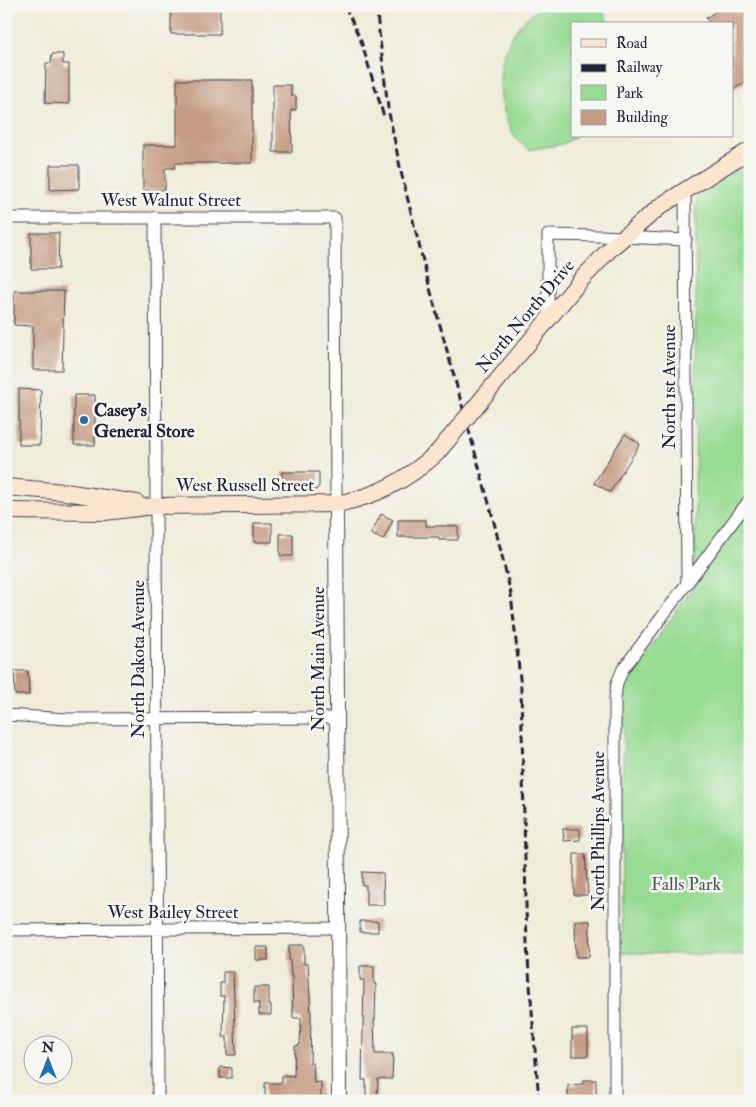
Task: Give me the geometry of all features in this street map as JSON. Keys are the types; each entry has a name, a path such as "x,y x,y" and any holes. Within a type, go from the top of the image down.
{"main road":[{"name":"North North Drive","path":"336,504 354,501 390,488 418,470 437,453 600,258 662,205 750,150"},
{"name":"West Russell Street","path":"6,487 65,492 154,506"},
{"name":"West Russell Street","path":"6,511 105,512 154,506 336,504"}],"street":[{"name":"North 1st Avenue","path":"685,190 687,584"},
{"name":"North Dakota Avenue","path":"155,217 154,506 158,1101"},
{"name":"West Walnut Street","path":"6,218 335,218"},
{"name":"North Main Avenue","path":"335,218 339,1101"},
{"path":"548,319 548,235 686,240"},
{"name":"North Phillips Avenue","path":"615,1101 617,683 623,669 750,499"},
{"path":"6,715 67,719 337,718"},
{"name":"West Bailey Street","path":"6,930 339,928"}],"green space":[{"path":"599,6 608,21 571,22 571,138 574,138 563,144 529,150 515,137 507,120 502,103 501,66 506,49 514,33 526,19 541,8"},
{"name":"Falls Park","path":"750,161 750,955 621,953 624,685 695,585 696,194"}],"building":[{"path":"171,6 220,6 220,34 171,34"},
{"path":"724,6 750,6 750,79 734,89 734,22 709,22 706,18"},
{"path":"52,54 63,54 63,64 69,64 69,104 45,103 46,63 51,63"},
{"path":"177,80 252,80 252,163 175,163 175,168 165,168 165,190 143,190 143,145 177,145"},
{"path":"273,85 291,85 291,96 296,96 296,110 291,110 292,152 273,152"},
{"path":"50,165 79,165 79,189 50,190"},
{"path":"31,233 59,233 58,269 31,269"},
{"path":"14,291 64,291 62,370 33,370 33,326 14,325"},
{"path":"19,389 41,390 40,445 19,445"},
{"name":"Casey's General Store","path":"74,395 95,395 95,445 74,445"},
{"path":"625,434 640,444 610,492 594,483"},
{"path":"282,472 319,472 319,486 316,490 282,490"},
{"path":"381,514 393,520 383,540 371,534"},
{"path":"398,520 426,520 426,526 458,526 458,540 439,540 439,537 398,537"},
{"path":"254,523 272,523 272,542 254,542"},
{"path":"280,534 293,534 293,556 280,556"},
{"path":"14,671 28,671 29,695 15,695"},
{"path":"563,829 580,829 580,840 564,841"},
{"path":"574,854 585,854 588,895 574,895"},
{"path":"362,872 383,873 384,905 366,905 366,885 362,885"},
{"path":"360,921 378,921 378,932 360,932"},
{"path":"575,921 590,921 589,957 576,957"},
{"path":"289,945 304,945 304,964 308,964 311,1014 310,1063 313,1063 314,1083 321,1082 321,1101 265,1101 265,1083 282,1083 282,1075 294,1076 295,1046 300,1045 301,1018 293,1018"},
{"path":"256,947 268,947 268,960 256,960"},
{"path":"360,966 374,966 374,984 376,984 375,1054 393,1054 392,1079 378,1079 377,1098 366,1098 366,1080 362,1080 364,980 360,980"},
{"path":"223,972 233,972 236,1055 227,1055 227,1037 223,1037 224,996 220,996 220,983 223,983"},
{"path":"254,987 269,987 271,1015 259,1015 259,1003 254,1003"},
{"path":"572,1029 588,1029 588,1056 572,1056"},
{"path":"220,1067 232,1068 232,1078 220,1078"},
{"path":"583,1080 596,1080 596,1101 568,1101 568,1085 583,1084"}],"railway":[{"path":"345,6 361,41 384,117"},
{"path":"376,6 388,108 401,172 429,285 493,518 511,594 521,688 527,946 539,1101"}],"place":[{"name":"Casey's General Store","path":"84,420"}]}
